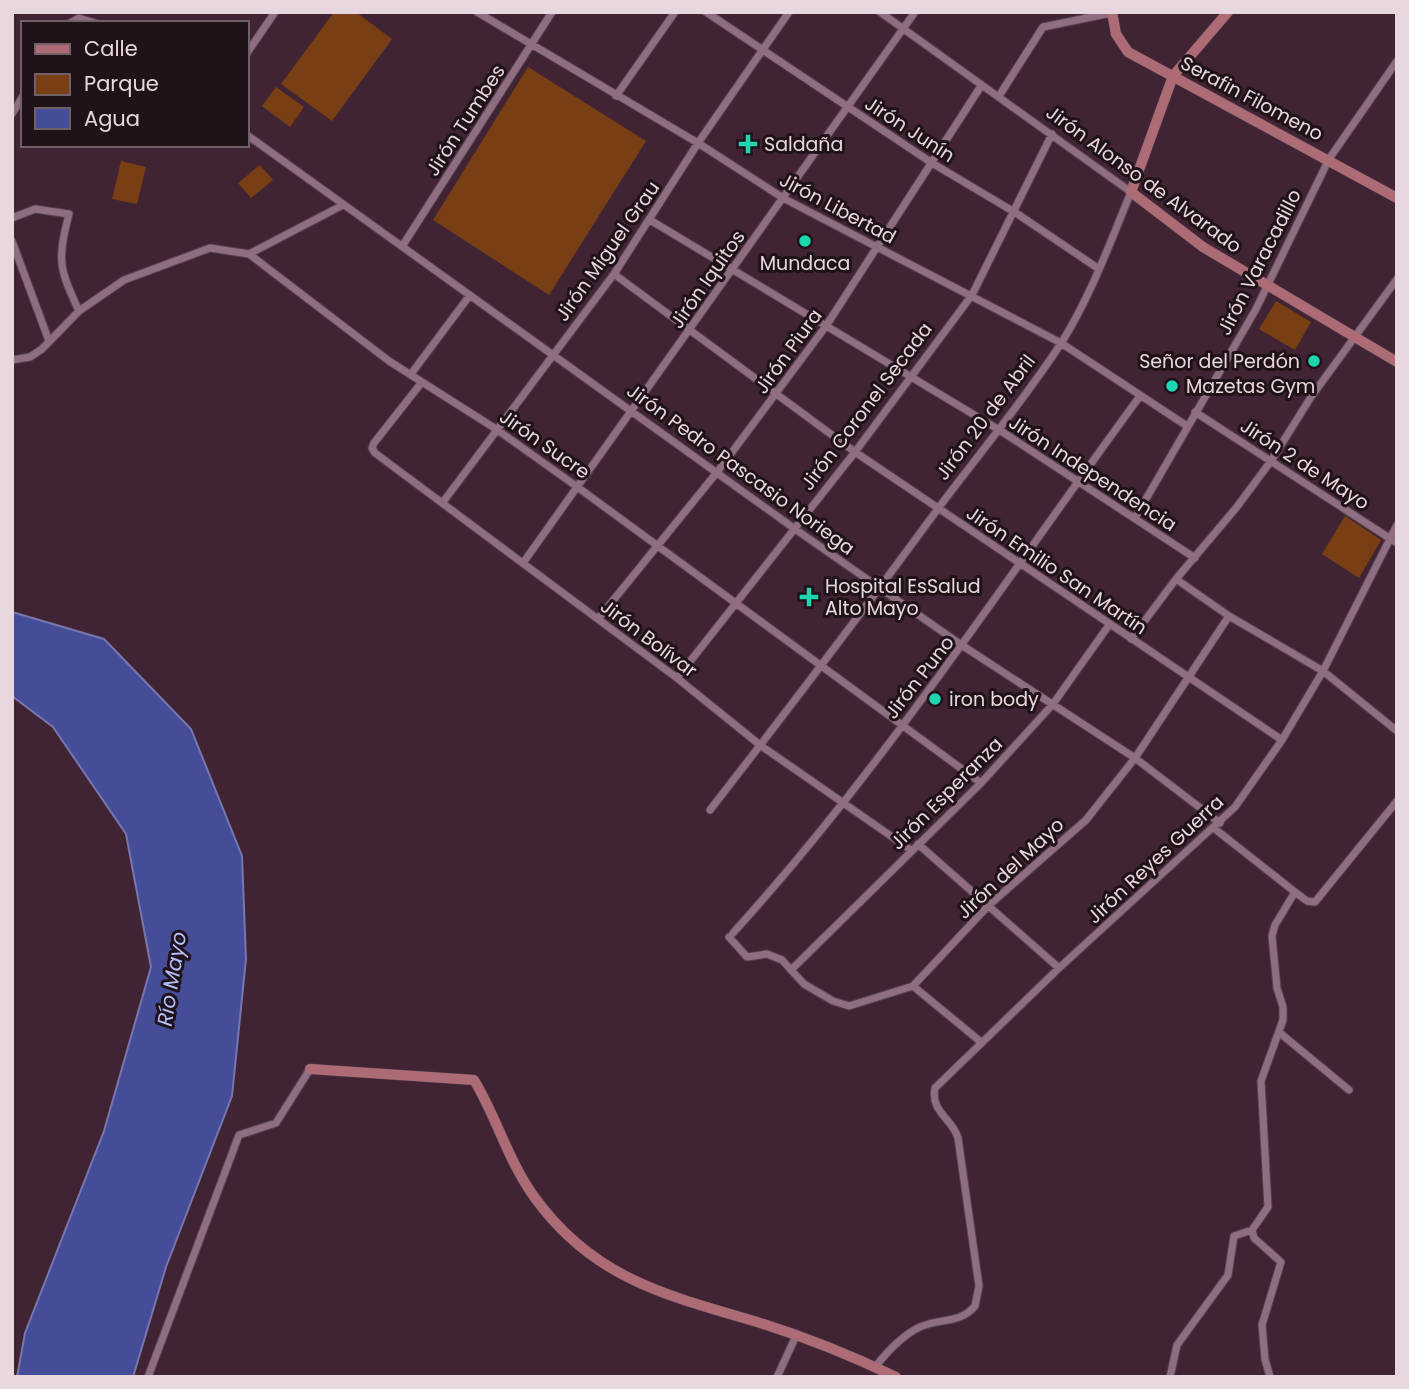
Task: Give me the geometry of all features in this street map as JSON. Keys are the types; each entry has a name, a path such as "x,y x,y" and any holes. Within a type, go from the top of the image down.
{"main road":[{"name":"Jirón 20 de Abril","path":"1131,192 1173,76 1228,12"},
{"name":"Serafin Filomeno","path":"1112,13 1116,34 1128,52 1397,198"},
{"name":"Jirón Alonso de Alvarado","path":"1131,192 1203,247 1397,362"},
{"path":"310,1069 474,1080 507,1154 535,1198 566,1236 606,1266 656,1291 796,1336 896,1377"}],"street":[{"path":"248,52 275,12"},
{"name":"Jirón Libertad","path":"477,12 698,143 783,198 1061,343 1187,426"},
{"name":"Jirón Tumbes","path":"403,245 552,12"},
{"path":"616,96 675,12"},
{"name":"Jirón Junín","path":"706,12 932,163 1016,213 1099,269"},
{"name":"Jirón Miguel Grau","path":"443,502 614,274 698,143 789,12"},
{"name":"Jirón Alonso de Alvarado","path":"880,12 1131,192"},
{"name":"Jirón Iquitos","path":"523,563 631,410 691,331 846,106 915,12"},
{"path":"999,96 1043,27 1112,13"},
{"name":"Jirón Varacadillo","path":"1135,518 1251,318 1329,159 1397,61"},
{"name":"Jirón Piura","path":"598,619 718,471 826,326 981,86"},
{"name":"Jirón Coronel Secada","path":"677,678 855,452 972,295 1016,213 1052,134"},
{"name":"Jirón Pedro Pascasio Noriega","path":"248,136 718,471 795,529 962,646 1135,758 1307,901 1315,902 1397,801"},
{"name":"Jirón 20 de Abril","path":"710,810 820,664 882,589 938,509 1001,431 1061,343 1099,269 1131,192"},
{"path":"12,360 30,357 79,311 124,280 210,248 248,254 343,205"},
{"path":"12,218 35,209 69,214 60,258 62,274 79,311"},
{"name":"Jirón Independencia","path":"650,220 1001,431 1195,558"},
{"path":"12,241 49,341"},
{"name":"Jirón Sucre","path":"248,254 422,382 496,429 659,545 820,664"},
{"name":"Jirón Emilio San Martín","path":"614,274 855,452 1282,740"},
{"path":"1131,639 1271,461 1311,397 1397,279"},
{"path":"411,374 470,295"},
{"name":"Jirón Bolívar","path":"422,382 372,448 677,678 760,745 911,850"},
{"name":"Jirón Puno","path":"747,957 731,935 843,802 962,646 1140,396"},
{"name":"Jirón 2 de Mayo","path":"1195,412 1393,541"},
{"name":"Jirón Reyes Guerra","path":"875,1367 914,1330 928,1324 957,1319 968,1314 975,1306 979,1286 958,1138 955,1129 937,1110 934,1088 1059,968 1217,826 1252,786 1323,671 1393,541 1397,525"},
{"path":"1176,579 1239,622 1323,671 1397,730"},
{"name":"Jirón del Mayo","path":"747,957 767,954 782,960 804,984 833,1002 849,1006 913,986 988,906 1086,820 1135,758 1229,615"},
{"path":"1221,628 1239,622"},
{"name":"Jirón Esperanza","path":"791,970 981,783 1053,704 1109,625"},
{"path":"820,664 981,783"},
{"path":"918,844 1059,968"},
{"path":"1170,1377 1177,1345 1228,1275 1234,1236 1252,1230 1268,1211 1261,1081 1280,1033 1283,1007 1277,988 1272,936 1275,925 1295,892"},
{"path":"913,986 981,1042"},
{"path":"1280,1033 1349,1090"},
{"path":"148,1377 239,1135 275,1123 310,1069"},
{"path":"1252,1230 1254,1238 1281,1262 1262,1325 1265,1359 1270,1377"},
{"path":"778,1377 796,1336"}],"green space":[{"path":"334,12 356,12 392,39 332,121 281,84"},
{"path":"528,67 646,141 549,295 433,220"},
{"path":"276,87 304,107 290,127 262,106"},
{"path":"121,161 146,167 137,204 112,199"},
{"path":"260,165 273,180 251,198 238,183"},
{"path":"1276,301 1311,322 1295,350 1259,329"},
{"path":"1345,516 1381,540 1359,578 1322,554"}],"water":[{"name":"Río Mayo","path":"12,612 104,639 191,729 242,856 246,959 232,1096 166,1267 133,1377 17,1377 25,1333 104,1131 151,967 126,834 53,727 12,696"}],"place":[{"name":"Saldaña","path":"748,144"},
{"name":"Mundaca","path":"805,241"},
{"name":"Señor del Perdón","path":"1314,361"},
{"name":"Mazetas Gym","path":"1172,386"},
{"name":"Hospital EsSalud Alto Mayo","path":"809,597"},
{"name":"iron body","path":"935,699"}]}
